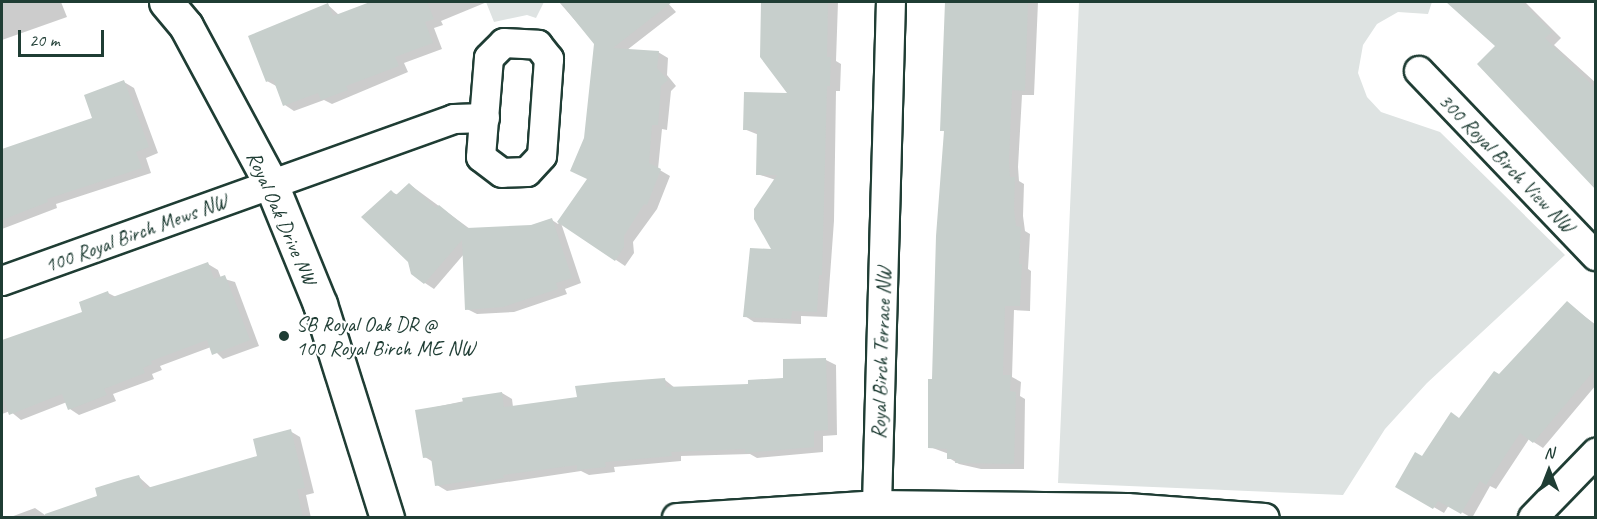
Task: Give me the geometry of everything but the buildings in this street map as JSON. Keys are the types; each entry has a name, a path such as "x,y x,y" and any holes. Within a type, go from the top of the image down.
{"street":[{"name":"Royal Oak Drive NW","path":"166,2 186,26 271,184 320,304 387,518"},
{"name":"Royal Birch Terrace NW","path":"876,511 891,2"},
{"name":"300 Royal Birch View NW","path":"1419,71 1596,255"},
{"name":"100 Royal Birch Mews NW","path":"2,282 454,119 485,118"},
{"path":"1533,518 1596,453"},
{"path":"677,518 876,511 1127,508 1265,518"}],"shaded area":[{"path":"486,2 544,2 536,18 527,15 494,22"},
{"path":"1079,2 1432,2 1428,14 1398,12 1377,24 1363,45 1358,73 1367,97 1381,112 1440,132 1565,255 1427,383 1385,429 1343,495 1058,483"}],"place":[{"name":"SB Royal Oak DR @ 100 Royal Birch ME NW","path":"284,336"}]}
